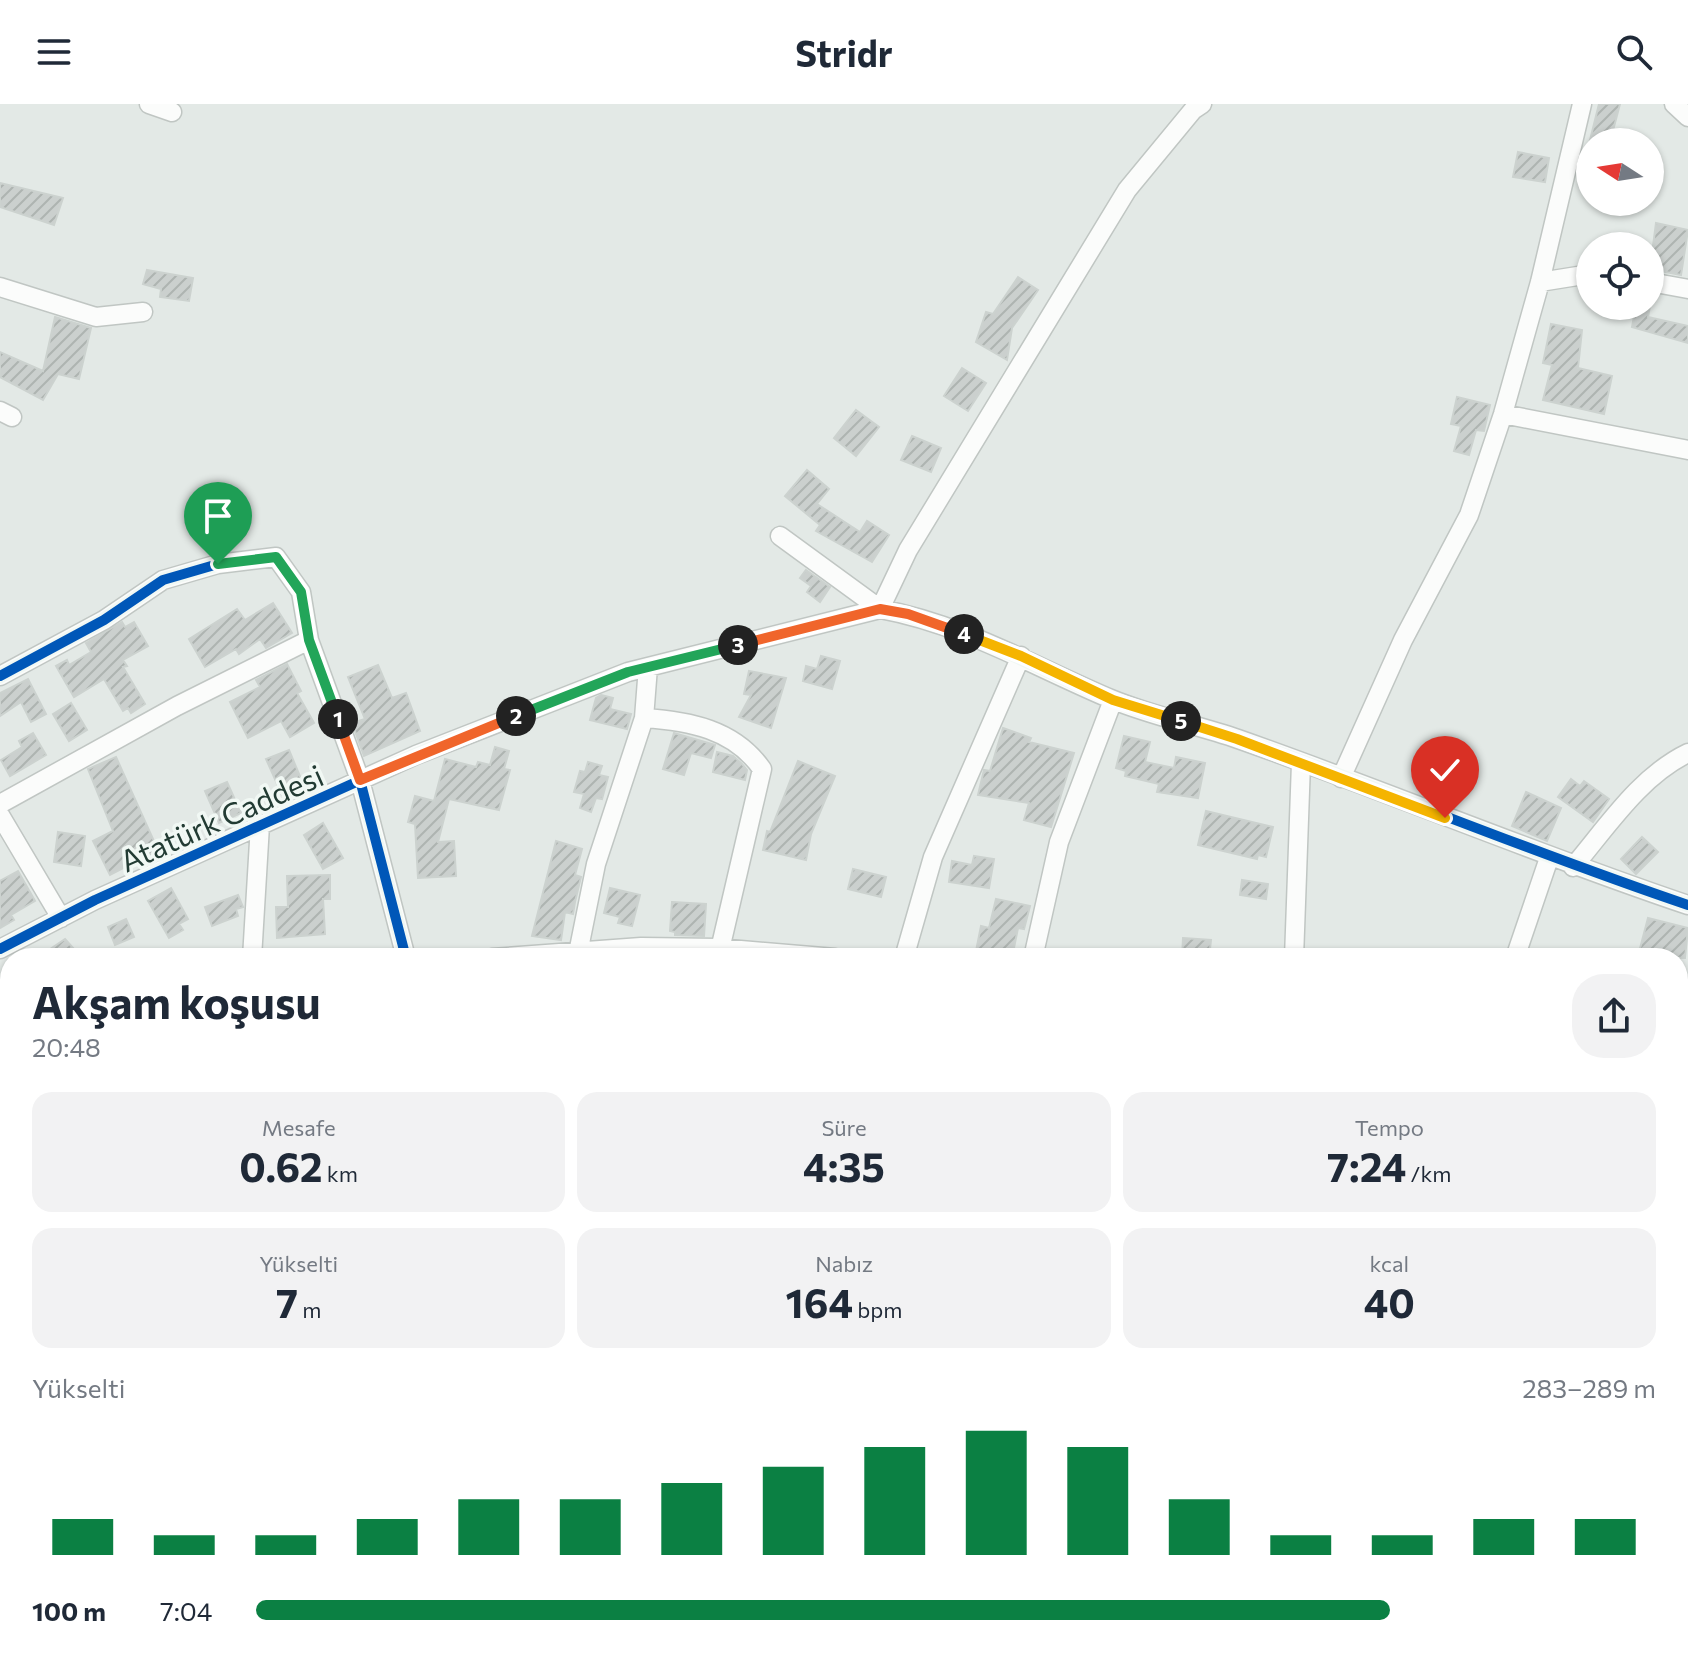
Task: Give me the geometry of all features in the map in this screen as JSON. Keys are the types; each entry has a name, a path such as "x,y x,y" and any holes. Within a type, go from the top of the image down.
{"street":[{"path":"149,104 172,112"},
{"path":"780,536 880,609 908,550 1119,203 1193,110 1202,104"},
{"path":"1341,778 1403,640 1469,515 1503,414 1540,282 1582,104"},
{"path":"1674,104 1688,117"},
{"path":"1540,282 1576,276"},
{"path":"1664,285 1688,289"},
{"path":"0,287 96,317 143,312"},
{"path":"1503,414 1688,450"},
{"path":"0,676 104,620 163,580 218,564 276,557 301,592 309,640 360,780 403,948"},
{"name":"Atatürk Caddesi","path":"2,948 260,825 431,749 648,667 880,609 908,614 1021,656 1113,700 1237,739 1573,867 1688,905"},
{"path":"0,804 177,706 309,640"},
{"path":"907,948 938,844 1021,656"},
{"path":"578,948 596,864 644,718 648,667"},
{"path":"1035,948 1059,842 1113,700"},
{"path":"644,718 688,721 729,738 751,754 762,769 719,948"},
{"path":"1573,867 1636,793 1669,762 1688,753"},
{"path":"1294,948 1301,763"},
{"path":"0,815 61,918"},
{"path":"253,948 260,825"},
{"path":"1518,948 1549,858"}],"building":[{"path":"1599,104 1620,104 1614,128 1593,128"},
{"path":"1518,152 1549,158 1545,182 1513,177"},
{"path":"0,183 63,198 54,225 0,207"},
{"path":"1656,223 1688,230 1681,275 1664,272 1664,232 1655,232"},
{"path":"147,270 193,278 189,301 160,297 161,289 143,284"},
{"path":"1018,277 1038,290 1012,328 1007,360 976,342 986,312 993,314"},
{"path":"55,317 91,328 79,379 58,374 43,400 0,377 0,352 43,371"},
{"path":"1633,320 1661,320 1688,326 1688,343 1632,327"},
{"path":"1551,324 1582,330 1578,368 1612,376 1604,414 1543,400 1552,365 1543,363"},
{"path":"962,368 986,383 968,411 944,396"},
{"path":"1457,397 1490,405 1484,431 1476,430 1469,455 1454,451 1461,426 1451,424"},
{"path":"856,410 879,427 856,456 834,438"},
{"path":"912,436 941,448 931,472 901,460"},
{"path":"807,470 829,489 817,504 860,532 867,521 889,535 872,562 816,531 820,525 785,496"},
{"path":"806,570 830,587 820,602 807,592 811,586 800,578"},
{"path":"273,603 292,633 266,648 260,639 239,654 236,649 205,667 189,639 237,609 245,620"},
{"path":"122,622 125,627 134,622 148,646 123,660 127,666 123,667 145,704 131,713 128,708 123,711 104,679 74,697 56,666 67,660 69,665 91,652 86,643"},
{"path":"821,656 840,661 832,689 803,681 806,666 817,669"},
{"path":"287,664 301,691 297,693 314,723 290,737 281,721 248,738 230,702 260,687 256,680"},
{"path":"378,665 392,698 406,693 420,731 364,756 352,723 365,719 348,677"},
{"path":"749,671 786,678 771,728 739,717 751,695 744,694"},
{"path":"28,679 46,714 31,722 21,702 0,716 0,693"},
{"path":"601,695 613,698 610,709 631,714 627,729 590,720 596,698"},
{"path":"71,703 87,730 69,741 53,714"},
{"path":"1003,728 1031,738 1029,742 1074,753 1051,827 1024,820 1029,803 978,795 984,770 990,771"},
{"path":"33,733 46,755 10,776 1,760 22,747 19,741"},
{"path":"674,733 715,745 711,758 691,753 684,775 663,769"},
{"path":"1124,736 1150,742 1145,762 1174,768 1176,757 1205,763 1198,798 1157,792 1159,784 1125,776 1126,771 1116,768"},
{"path":"495,747 509,751 504,769 510,770 499,810 449,799 438,842 454,841 456,876 418,878 415,824 408,822 415,796 434,801 445,759 476,767 478,762 490,765"},
{"path":"289,750 304,786 282,795 266,759"},
{"path":"717,752 733,756 742,764 747,770 745,780 713,772"},
{"path":"116,757 158,850 110,875 93,841 113,831 88,769"},
{"path":"798,761 835,776 811,834 806,860 763,850 767,831 770,832"},
{"path":"588,762 602,766 599,775 608,777 602,799 596,798 591,812 580,808 584,794 574,792 580,771 585,772"},
{"path":"1571,779 1580,786 1584,781 1609,799 1593,822 1558,797"},
{"path":"227,782 241,813 219,823 205,791"},
{"path":"1526,792 1561,808 1547,841 1512,826"},
{"path":"1206,811 1273,827 1266,857 1258,855 1257,859 1198,845"},
{"path":"323,823 343,858 323,869 304,835"},
{"path":"58,832 85,836 81,866 54,862"},
{"path":"1642,837 1658,852 1636,874 1621,859"},
{"path":"556,841 582,849 575,875 581,877 573,914 565,912 561,940 532,936"},
{"path":"974,856 994,859 989,888 949,882 952,861 972,865"},
{"path":"853,869 886,877 881,897 848,889"},
{"path":"18,871 35,901 11,915 14,920 0,928 0,881"},
{"path":"330,875 330,899 323,899 325,934 277,938 276,907 288,907 287,876"},
{"path":"1242,880 1268,884 1266,899 1240,895"},
{"path":"171,888 188,919 179,924 183,930 169,938 148,901"},
{"path":"610,888 640,895 632,926 618,923 620,917 604,913"},
{"path":"238,895 243,907 236,909 238,916 212,926 205,907"},
{"path":"996,899 1030,906 1024,929 1018,928 1014,948 977,948 981,926 989,928"},
{"path":"672,902 706,904 704,936 675,935 670,931"},
{"path":"1648,918 1688,928 1686,948 1640,948"},
{"path":"126,919 134,937 115,945 108,927"},
{"path":"1183,938 1211,940 1210,948 1182,948"},
{"path":"65,939 73,948 52,948"}],"cycle path":[{"path":"0,676 104,620 163,580 218,564 276,557 301,592 309,640 360,780 403,948"},
{"path":"2,948 95,900 416,755 628,672 880,609 940,625 1127,705 1238,739 1688,905"}],"route":[{"path":"218,564 276,557 290,575 301,592 309,640 360,780 628,672 880,609 908,614 956,631 1021,656 1113,700 1237,739 1445,818"}]}
